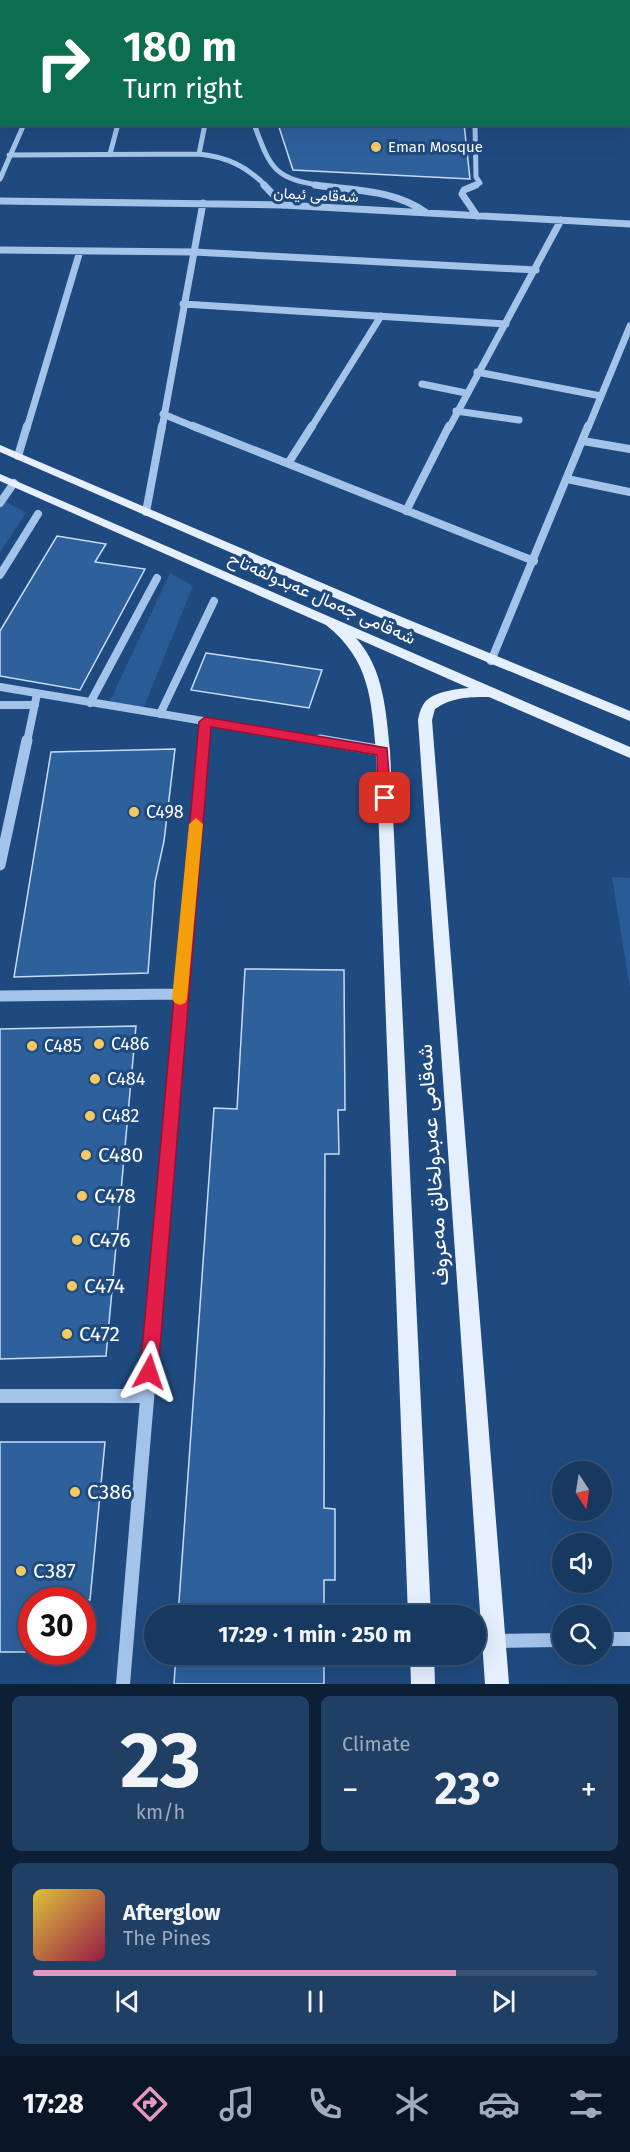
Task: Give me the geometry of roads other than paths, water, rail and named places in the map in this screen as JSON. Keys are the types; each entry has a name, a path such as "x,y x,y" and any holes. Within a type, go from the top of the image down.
{"main road":[{"name":"شەقامی جەمال عەبدولفەتاح","path":"0,448 146,512 327,619 630,753"},
{"name":"شەقامی جەمال عەبدولفەتاح","path":"0,477 491,660 630,716"},
{"name":"شەقامی عەبدولخالق مەعروف","path":"327,619 346,632 366,661 377,698 383,751 420,1605"},
{"name":"شەقامی عەبدولخالق مەعروف","path":"489,692 453,693 439,698 429,706 425,720 497,1684"},
{"path":"422,1665 423,1684"}],"street":[{"path":"0,179 23,126"},
{"path":"110,154 117,126"},
{"path":"200,154 205,126"},
{"path":"255,126 270,164 282,176 313,183 396,195 416,202 427,213"},
{"path":"475,126 476,177 480,183 464,190 462,194 477,216"},
{"path":"9,155 221,155 237,162 259,177 283,205"},
{"name":"شەقامی ئیمان","path":"0,201 283,205 630,224"},
{"path":"146,512 203,203"},
{"path":"406,511 456,411 536,270 561,220"},
{"path":"0,250 194,252 536,270"},
{"path":"18,456 80,251"},
{"path":"183,304 506,324"},
{"path":"289,462 381,316"},
{"path":"491,660 630,326"},
{"path":"477,372 601,396"},
{"path":"422,384 466,393"},
{"path":"456,411 519,420"},
{"path":"163,414 534,561"},
{"path":"583,441 630,450"},
{"path":"567,479 630,492"},
{"path":"0,503 14,483"},
{"path":"0,575 38,514"},
{"path":"90,703 157,578"},
{"path":"160,714 214,601"},
{"path":"0,687 36,699"},
{"path":"0,865 3,834 36,699"},
{"path":"0,705 36,699 90,703 383,751"},
{"path":"123,1684 180,994 205,722"},
{"path":"0,996 180,994"},
{"path":"0,1396 147,1396"},
{"path":"612,1639 630,1639"},
{"path":"494,1641 552,1640"}],"place":[{"name":"Eman Mosque","path":"376,147"},
{"name":"C498","path":"134,812"},
{"name":"C486","path":"99,1044"},
{"name":"C485","path":"32,1046"},
{"name":"C484","path":"95,1079"},
{"name":"C482","path":"90,1116"},
{"name":"C480","path":"86,1155"},
{"name":"C478","path":"82,1196"},
{"name":"C476","path":"77,1240"},
{"name":"C474","path":"72,1286"},
{"name":"C472","path":"67,1334"},
{"name":"C386","path":"75,1492"},
{"name":"C387","path":"21,1571"}]}
